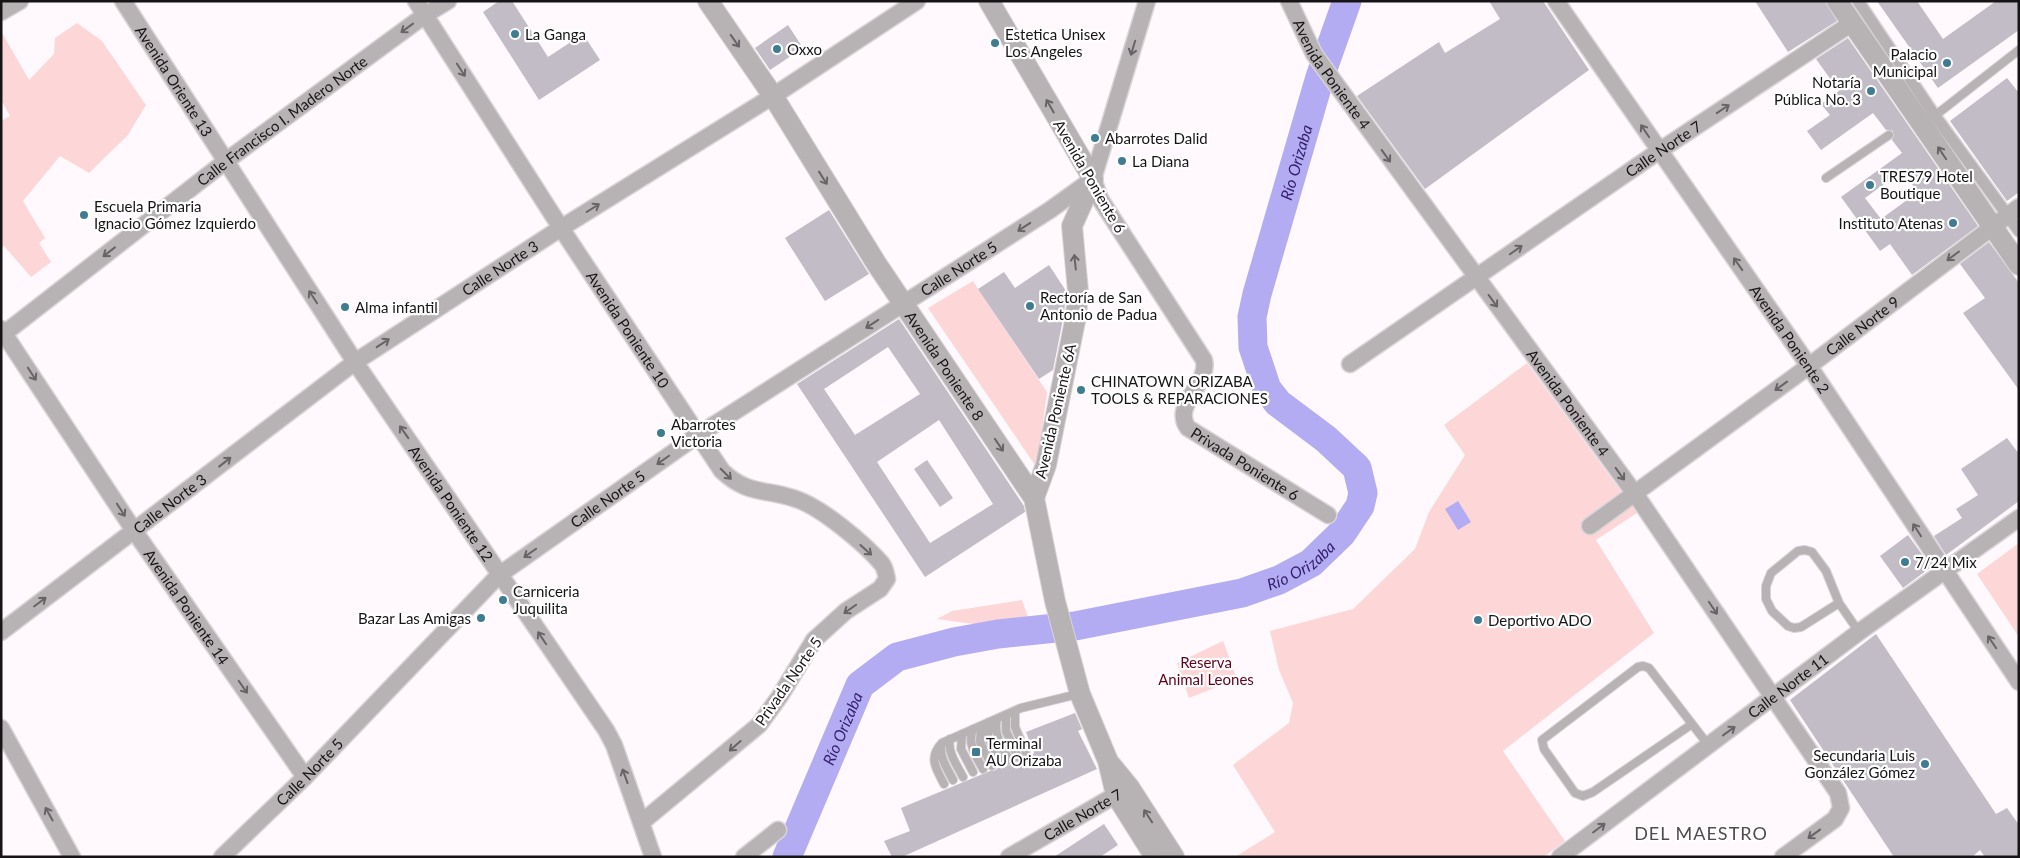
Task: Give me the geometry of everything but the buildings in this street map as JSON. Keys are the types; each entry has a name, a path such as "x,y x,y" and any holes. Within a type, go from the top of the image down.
{"street":[{"path":"1,12 20,1"},
{"name":"Avenida Oriente 13","path":"122,1 226,162"},
{"name":"Calle Francisco I. Madero Norte","path":"3,333 226,162 421,8 448,1"},
{"name":"Avenida Poniente 8","path":"708,1 773,96 876,263 1034,498 1055,601 1080,694 1108,761 1155,857"},
{"name":"Calle Norte 3","path":"1,632 135,532 355,362 561,228 773,96 918,1"},
{"name":"Avenida Poniente 6","path":"989,1 1092,179 1100,199 1204,360 1206,367 1203,374"},
{"path":"1092,179 1147,1"},
{"name":"Avenida Poniente 4","path":"1289,1 1314,54 1357,117 1634,492 1838,793 1842,808 1835,819 1783,857"},
{"name":"Avenida Poniente 2","path":"1556,1 1809,366 2019,682"},
{"path":"1837,1 2019,265"},
{"path":"1858,1 1920,120 2013,211 2019,231"},
{"name":"Avenida Poniente 10","path":"421,8 561,228 722,471 732,480 757,492 799,499 828,517 884,566 887,579"},
{"name":"Calle Norte 7","path":"1350,364 1659,151 1852,23"},
{"name":"Avenida Poniente 12","path":"226,162 355,362 434,475 499,575 610,738 642,822 653,857"},
{"name":"Calle Norte 5","path":"222,857 305,777 499,575 698,435 1050,210 1092,179"},
{"name":"Avenida Poniente 6A","path":"1034,498 1046,465 1076,316 1078,291 1072,226 1092,179"},
{"path":"1050,210 1072,226"},
{"name":"Calle Norte 9","path":"1590,526 1809,366 2013,211"},
{"name":"Avenida Poniente 14","path":"3,333 135,532 305,777"},
{"name":"Privada Poniente 6","path":"1203,374 1183,412 1183,420 1188,428 1328,515"},
{"name":"Calle Norte 11","path":"1560,857 1859,632 2019,518"},
{"name":"Privada Norte 5","path":"642,822 758,725 780,696 814,640 846,611 880,589 887,579"},
{"path":"1,728 72,857"},
{"name":"Avenida Poniente 8","path":"1122,791 1174,857"},
{"name":"Calle Norte 7","path":"1009,857 1122,791"},
{"path":"744,857 778,830"}],"lane":[{"path":"1920,120 2019,50"},
{"path":"1826,178 1889,135"},
{"path":"1839,603 1801,627 1794,628 1788,626 1772,611 1766,599 1766,586 1771,573 1798,552 1805,550 1812,552 1826,571 1839,603 1859,632"},
{"path":"1692,724 1593,792 1583,796 1575,793 1544,749 1542,740 1622,678 1638,667 1643,666 1649,668 1709,746"},
{"path":"944,784 933,761 934,751 942,743 1015,711 1080,694"},
{"path":"1015,711 1015,728 1026,753"},
{"path":"1006,715 1006,731 1018,757"},
{"path":"997,719 996,734 1009,760"},
{"path":"985,724 988,738 1000,763"},
{"path":"985,724 979,734 980,742 992,766"},
{"path":"973,729 970,737 971,744 983,769"},
{"path":"962,734 961,749 973,772"},
{"path":"950,739 951,753 963,777"},
{"path":"942,743 940,750 942,757 953,780"}],"green space":[{"path":"77,23 102,41 146,105 128,135 89,173 60,156 23,201 45,238 39,243 51,262 31,277 4,246 1,247 1,121 10,116 1,100 1,31 29,80 54,54 55,38"},
{"path":"973,281 1047,392 1037,468 928,308"},
{"name":"Deportivo ADO","path":"1527,363 1637,513 1596,540 1654,633 1503,751 1565,841 1544,857 1235,857 1275,832 1233,765 1289,723 1293,703 1279,670 1270,631 1353,609 1415,549 1429,512 1465,455 1444,425"},
{"path":"2019,543 2019,637 1977,574"},
{"path":"1022,600 1029,620 1017,630 937,619 952,611"},
{"name":"Reserva Animal Leones","path":"1223,641 1237,679 1189,698 1177,663"}],"shaded area":[{"path":"1458,501 1471,522 1458,530 1445,509"}],"waterway":[{"name":"Río Orizaba","path":"787,857 860,685 897,657 954,642 998,634 1075,626 1242,593 1279,580 1311,563 1342,533 1360,506 1363,493 1357,468 1326,439 1278,403 1267,389 1253,347 1252,317 1320,77 1347,1"}],"place":[{"name":"La Ganga","path":"515,34"},
{"name":"Estetica Unisex Los Angeles","path":"995,43"},
{"name":"Oxxo","path":"777,49"},
{"name":"Palacio Municipal","path":"1947,63"},
{"name":"Notaría Pública No. 3","path":"1871,91"},
{"name":"Abarrotes Dalid","path":"1095,138"},
{"name":"La Diana","path":"1122,161"},
{"name":"TRES79 Hotel Boutique","path":"1870,185"},
{"name":"Escuela Primaria Ignacio Gómez Izquierdo","path":"84,215"},
{"name":"Instituto Atenas","path":"1953,223"},
{"name":"Rectoría de San Antonio de Padua","path":"1030,306"},
{"name":"Alma infantil","path":"345,307"},
{"name":"CHINATOWN ORIZABA TOOLS & REPARACIONES","path":"1081,390"},
{"name":"Abarrotes Victoria","path":"661,433"},
{"name":"7/24 Mix","path":"1905,562"},
{"name":"Carniceria Juquilita","path":"503,600"},
{"name":"Bazar Las Amigas","path":"481,618"},
{"name":"Deportivo ADO","path":"1478,620"},
{"name":"Terminal AU Orizaba","path":"976,752"},
{"name":"Secundaria Luis González Gómez","path":"1925,764"}],"district":[{"name":"DEL MAESTRO","path":"1701,833"}]}
